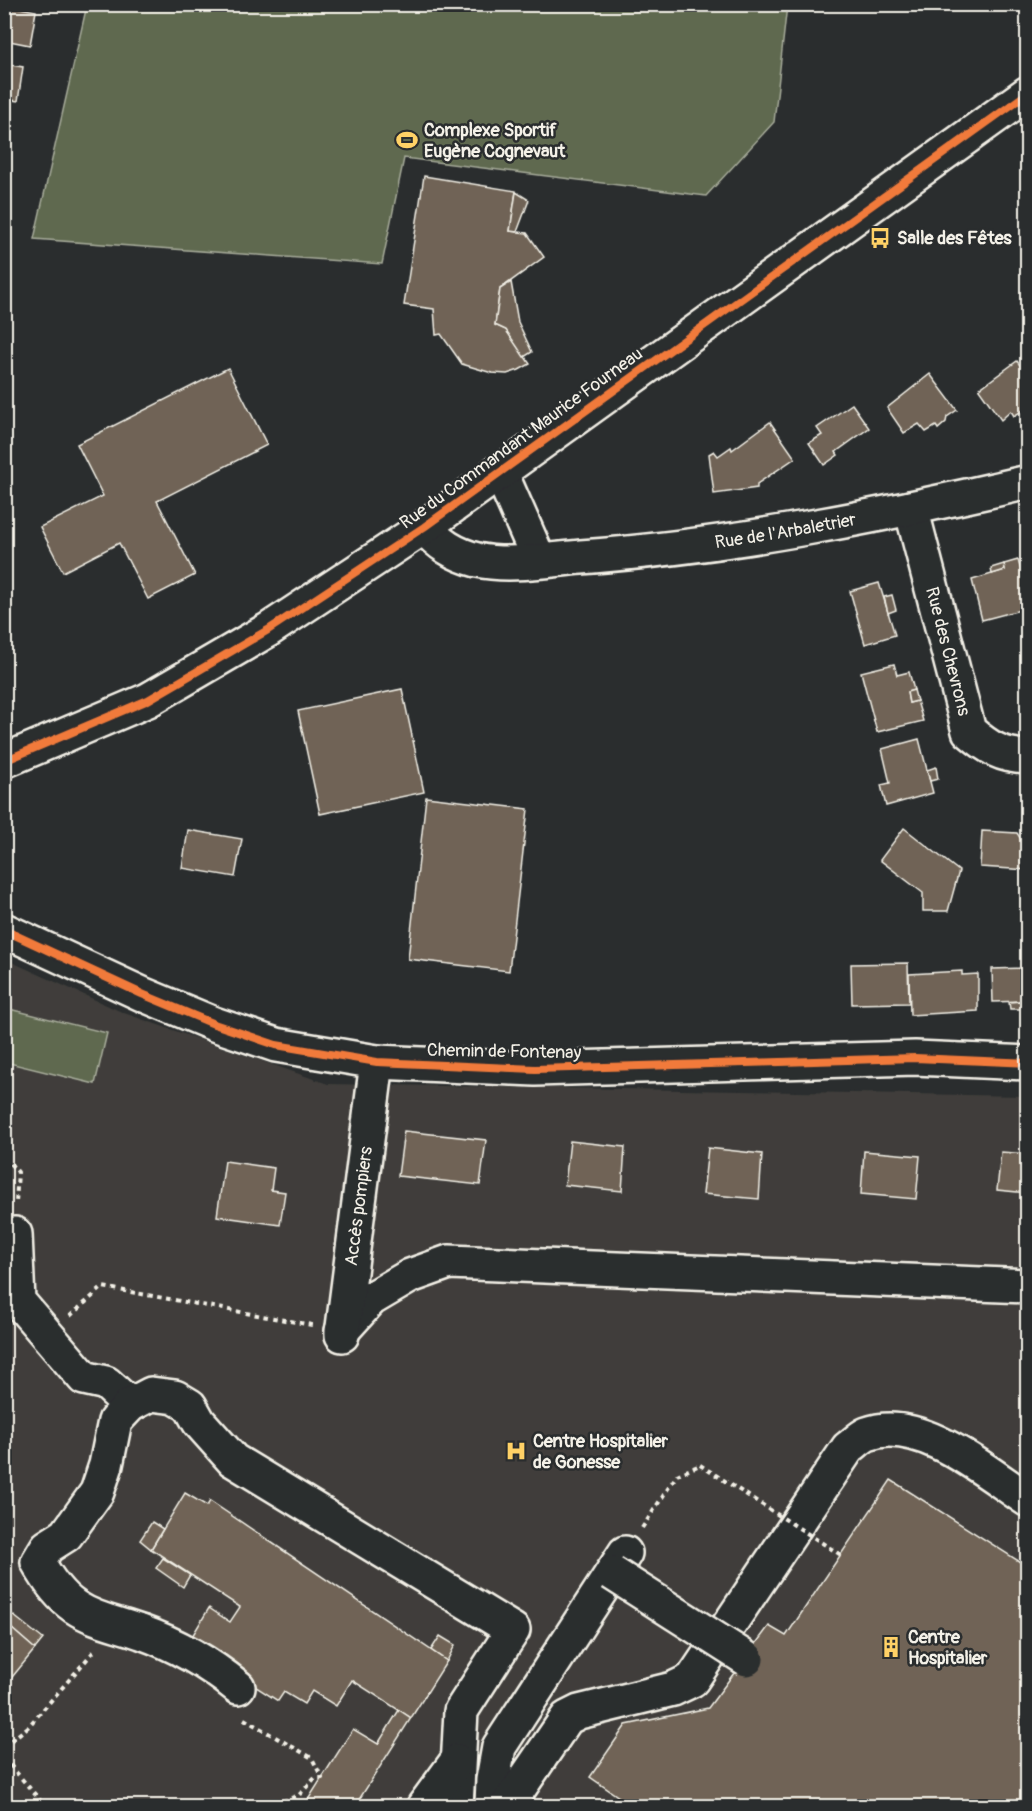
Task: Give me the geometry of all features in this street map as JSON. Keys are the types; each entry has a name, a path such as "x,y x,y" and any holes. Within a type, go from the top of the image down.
{"street":[{"name":"Rue du Commandant Maurice Fourneau","path":"4,761 148,700 268,630 424,527 496,473 1028,93"},
{"path":"496,473 507,487 539,560"},
{"name":"Rue de l'Arbaletrier","path":"424,527 439,544 476,560 505,562 625,554 911,508 1028,482"},
{"name":"Rue des Chevrons","path":"911,508 969,730 991,749 1008,756 1028,757"},
{"name":"Chemin de Fontenay","path":"4,930 142,994 214,1024 276,1045 377,1062 535,1069 915,1058 1028,1063"},
{"name":"Accès pompiers","path":"341,1340 377,1062"},
{"path":"15,1234 18,1301 84,1378 106,1383 130,1405"},
{"path":"341,1340 371,1299 410,1276 449,1262 1028,1286"},
{"path":"236,1700 216,1669 143,1633 93,1619 68,1601 50,1584 38,1562 47,1547 66,1534 96,1492 106,1465 114,1421 130,1405 151,1394 175,1397 190,1406 199,1422 233,1460 513,1630 461,1711 456,1806"},
{"path":"507,1806 567,1718 579,1712 673,1689 692,1680 848,1448 867,1435 889,1431 932,1439 1028,1500"},
{"path":"492,1806 493,1780 499,1747 619,1563 747,1659"},
{"path":"424,1806 457,1761"}],"path":[{"path":"4,1157 18,1172 15,1234"},
{"path":"48,1335 103,1287 341,1340"},
{"path":"619,1563 677,1475 700,1465 841,1555"},
{"path":"4,1746 28,1727 99,1645"},
{"path":"236,1700 312,1758 322,1778 315,1778 299,1795 271,1806"},
{"path":"4,1758 45,1806"},
{"path":"175,1806 184,1802 201,1806"}],"shaded area":[{"name":"Centre Hospitalier de Gonesse","path":"5,959 124,1013 328,1084 1027,1096 1027,1806 5,1806"}],"green space":[{"name":"Complexe Sportif Eugène Cognevaut","path":"87,4 787,5 774,122 706,196 404,158 382,264 34,239"},
{"path":"5,1008 107,1033 95,1084 5,1062"}],"building":[{"path":"4,5 36,11 30,45 4,40"},
{"path":"4,64 23,67 18,101 4,99"},
{"path":"424,176 516,191 510,231 527,233 544,257 500,289 495,325 506,330 530,364 519,370 507,374 492,373 462,364 441,334 436,335 434,309 404,305"},
{"path":"516,192 529,200 517,232 510,231"},
{"path":"511,282 518,322 532,352 524,357 506,330 495,325 500,289"},
{"path":"1017,361 1028,376 1028,407 1014,416 1011,411 1001,420 979,389"},
{"path":"228,368 267,445 157,501 195,575 148,599 119,543 63,572 40,527 103,496 77,444"},
{"path":"930,374 957,410 947,417 946,422 938,429 936,426 926,432 919,424 904,433 887,408"},
{"path":"852,404 869,428 836,452 838,455 824,465 809,443 822,435 817,428"},
{"path":"770,422 795,458 757,484 757,488 714,494 709,454 714,451 718,456 731,447 732,450"},
{"path":"1018,560 1028,594 1028,608 982,620 972,580 1005,570 1004,564"},
{"path":"1004,564 1005,570 992,574 991,568"},
{"path":"879,583 895,635 865,644 850,591"},
{"path":"892,595 896,610 888,613 884,597"},
{"path":"894,664 897,675 909,672 914,690 907,692 909,703 917,701 923,721 877,732 861,672"},
{"path":"402,689 424,792 320,814 298,711"},
{"path":"914,690 917,701 909,703 907,692"},
{"path":"919,739 933,793 886,806 881,785 890,783 882,749"},
{"path":"936,767 938,779 930,781 927,770"},
{"path":"426,797 528,809 509,971 408,959"},
{"path":"904,828 959,871 948,911 923,911 923,893 880,860"},
{"path":"188,830 242,839 235,877 182,868"},
{"path":"982,831 1017,833 1021,839 1028,839 1028,870 980,867"},
{"path":"908,963 909,1003 852,1004 851,964"},
{"path":"1028,968 1028,1009 1022,1009 1022,1001 993,1002 992,969"},
{"path":"962,971 962,975 978,974 978,1011 910,1015 909,974"},
{"path":"1022,1001 1022,1009 1010,1009 1009,1002"},
{"path":"404,1131 486,1140 480,1185 398,1176"},
{"path":"570,1141 625,1147 622,1191 565,1185"},
{"path":"708,1148 762,1154 759,1199 703,1194"},
{"path":"864,1151 920,1156 916,1199 861,1194"},
{"path":"1001,1152 1028,1154 1028,1193 997,1190"},
{"path":"225,1161 274,1168 271,1190 285,1192 280,1225 217,1216"},
{"name":"Centre Hospitalier","path":"891,1480 1028,1567 1028,1806 721,1806 711,1800 707,1806 632,1806 590,1777 626,1725 708,1708 769,1626 786,1636"},
{"path":"185,1493 207,1506 210,1501 447,1661 411,1718 352,1680 336,1706 312,1691 304,1704 284,1692 278,1701 188,1643 209,1608 230,1622 240,1607 151,1549"},
{"path":"152,1522 163,1529 151,1549 140,1540"},
{"path":"163,1558 190,1575 183,1587 156,1568"},
{"path":"4,1608 43,1639 35,1649 4,1622"},
{"path":"4,1622 35,1649 4,1687"},
{"path":"440,1636 455,1645 447,1661 431,1650"},
{"path":"399,1710 411,1718 355,1806 304,1806 353,1729 378,1744"}],"cycle path":[{"path":"4,761 148,700 268,630 424,527 1028,93"},
{"path":"4,930 142,994 214,1024 276,1045 377,1062 535,1069 915,1058 1028,1063"}],"place":[{"name":"Complexe Sportif Eugène Cognevaut","path":"407,140"},
{"name":"Salle des Fêtes","path":"880,238"},
{"name":"Centre Hospitalier de Gonesse","path":"516,1451"},
{"name":"Centre Hospitalier","path":"891,1647"}]}
